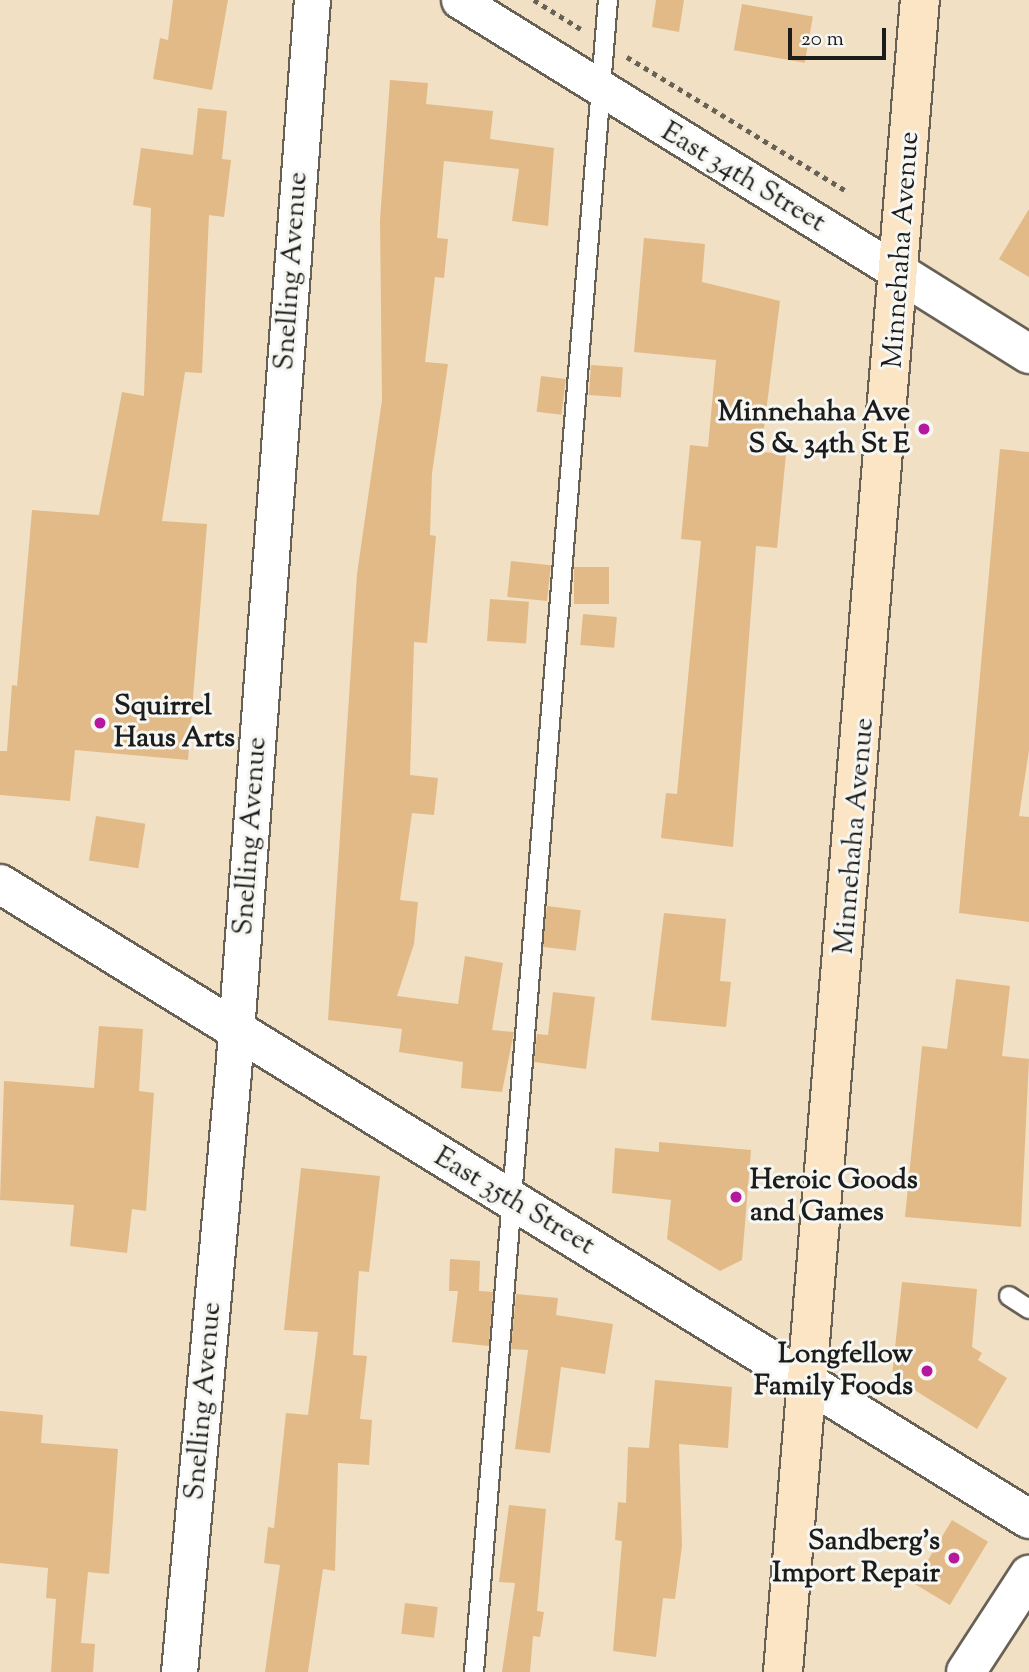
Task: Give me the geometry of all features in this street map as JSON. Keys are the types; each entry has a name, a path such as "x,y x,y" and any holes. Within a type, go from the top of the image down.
{"main road":[{"name":"Minnehaha Avenue","path":"783,1672 811,1381 901,274 920,0"}],"street":[{"name":"Snelling Avenue","path":"179,1672 236,1032 312,0"},
{"name":"East 34th Street","path":"459,0 601,92 1029,354"},
{"name":"East 35th Street","path":"0,884 510,1201 811,1381 1029,1518"},
{"path":"966,1672 1029,1575"}],"lane":[{"path":"474,1672 608,0"},
{"path":"1009,1296 1029,1309"}],"path":[{"path":"534,0 845,190"}],"building":[{"path":"173,0 228,0 212,90 153,79 160,38 168,40"},
{"path":"656,0 684,0 679,32 652,27"},
{"path":"742,4 813,17 805,63 734,50"},
{"path":"390,80 428,83 426,104 493,111 490,139 554,148 548,226 512,221 519,169 444,161 437,238 448,239 444,278 435,277 425,362 448,364 432,473 430,535 436,536 427,643 414,642 410,775 438,778 434,815 412,813 400,900 418,902 414,944 397,996 458,1004 465,956 503,963 492,1030 514,1032 502,1092 461,1088 463,1062 399,1052 402,1029 328,1020 357,574 382,400 380,220"},
{"path":"198,108 227,111 222,159 231,160 224,217 209,215 202,373 185,372 162,521 207,524 188,760 75,750 70,801 0,795 0,751 7,751 12,685 17,686 32,510 99,515 122,392 144,396 151,208 133,205 141,148 193,155"},
{"path":"1029,209 1029,277 999,259"},
{"path":"644,238 705,244 702,282 780,301 761,452 786,454 777,548 756,546 733,847 661,838 666,793 677,794 701,541 681,539 690,445 708,447 716,360 634,352"},
{"path":"591,365 623,367 621,397 589,395"},
{"path":"541,376 566,379 561,415 537,412"},
{"path":"1000,449 1029,452 1029,750 1019,816 1029,817 1029,922 959,913"},
{"path":"511,561 551,565 547,601 507,597"},
{"path":"574,567 609,567 609,604 574,604"},
{"path":"490,599 529,602 526,644 487,641"},
{"path":"583,614 617,617 614,648 580,645"},
{"path":"96,816 145,824 138,868 89,860"},
{"path":"547,906 581,910 576,951 542,947"},
{"path":"664,913 726,919 720,981 731,982 726,1027 651,1020"},
{"path":"956,979 1010,986 1002,1056 1029,1059 1021,1227 905,1217 922,1046 947,1049"},
{"path":"553,992 595,997 586,1069 534,1062 537,1034 548,1035"},
{"path":"99,1026 143,1029 139,1091 154,1093 146,1211 132,1209 127,1253 70,1246 74,1205 0,1200 4,1081 94,1088"},
{"path":"659,1142 751,1150 742,1260 720,1271 667,1239 671,1200 612,1193 615,1148 659,1152"},
{"path":"301,1168 380,1176 369,1272 359,1271 353,1355 367,1356 360,1419 372,1420 369,1465 338,1463 335,1571 323,1569 308,1672 265,1672 280,1565 264,1563 268,1527 274,1528 286,1413 308,1415 318,1332 284,1330"},
{"path":"450,1259 480,1261 479,1291 493,1292 489,1346 452,1342 458,1291 449,1291"},
{"path":"902,1282 977,1289 972,1347 982,1353 978,1360 1007,1378 977,1429 892,1376"},
{"path":"516,1294 558,1298 556,1315 613,1324 605,1374 561,1367 550,1453 515,1449 528,1350 511,1349"},
{"path":"655,1380 732,1387 728,1448 679,1444 682,1546 675,1599 663,1598 656,1657 613,1651 622,1541 615,1540 618,1502 626,1503 628,1447 649,1448"},
{"path":"0,1411 43,1415 41,1443 118,1449 109,1574 88,1572 81,1643 95,1644 93,1672 51,1672 56,1599 46,1598 48,1568 0,1563"},
{"path":"509,1505 546,1509 537,1611 544,1612 540,1637 533,1636 530,1672 502,1672 515,1583 499,1582"},
{"name":"Sandberg's Import Repair","path":"952,1520 988,1542 950,1605 914,1583"},
{"path":"405,1603 438,1607 434,1638 401,1634"}],"place":[{"name":"Minnehaha Ave S & 34th St E","path":"924,429"},
{"name":"Squirrel Haus Arts","path":"100,723"},
{"name":"Heroic Goods and Games","path":"736,1197"},
{"name":"Longfellow Family Foods","path":"927,1371"},
{"name":"Sandberg's Import Repair","path":"954,1558"}]}
